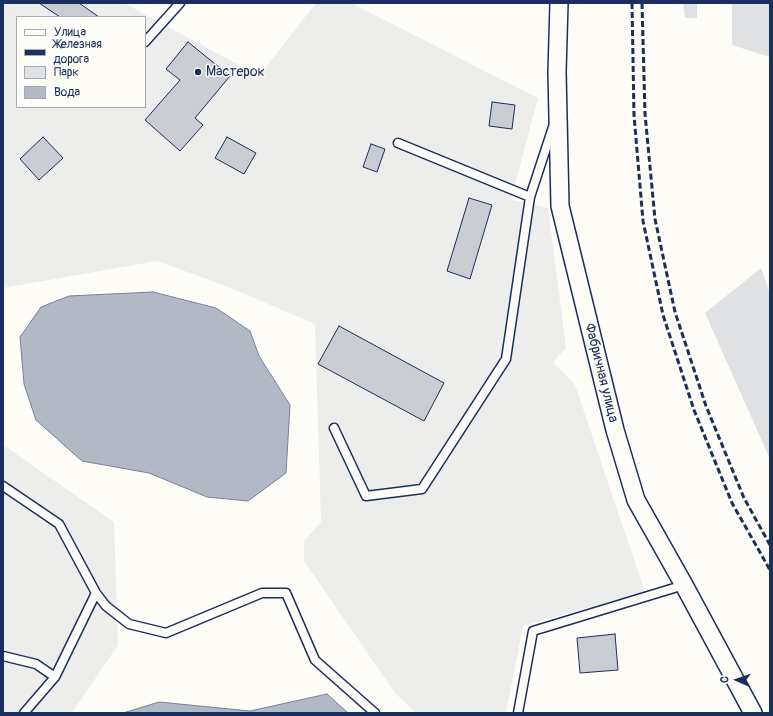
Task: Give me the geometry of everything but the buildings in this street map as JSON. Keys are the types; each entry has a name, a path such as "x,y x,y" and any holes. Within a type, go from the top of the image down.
{"street":[{"name":"Фабричная улица","path":"559,3 557,72 560,206 615,430 636,500 684,585 752,713"}],"lane":[{"path":"146,41 180,3"},
{"path":"334,428 366,496 422,489 506,359 530,197 558,112"},
{"path":"398,143 530,197"},
{"path":"3,486 58,524 96,593 106,606 129,624 166,633 262,593 286,593 315,660 375,713"},
{"path":"518,713 533,631 684,585"},
{"path":"24,713 55,677 96,593"},
{"path":"3,656 36,664 55,677"}],"shaded area":[{"path":"3,3 124,3 259,76 316,3 351,3 538,98 511,200 548,208 566,348 553,362 575,385 645,592 523,626 506,713 416,713 395,693 304,561 304,541 321,522 315,324 226,286 157,261 3,288"},
{"path":"3,446 114,522 118,645 72,713 3,713"}],"green space":[{"path":"683,3 697,3 697,18 685,18"},
{"path":"732,3 770,3 770,57 732,45"},
{"path":"761,268 770,294 770,459 705,313"}],"water":[{"path":"153,292 216,308 250,331 259,356 290,405 286,473 248,501 207,497 149,473 82,461 36,420 24,384 20,337 41,307 69,296"},
{"path":"327,694 348,713 123,713 159,702 250,711"}],"railway":[{"path":"632,3 634,115 643,221 663,315 694,410 732,503 770,570"},
{"path":"642,3 645,114 655,219 675,312 706,406 744,498 770,545"}],"place":[{"name":"Мастерок","path":"198,72"}]}
